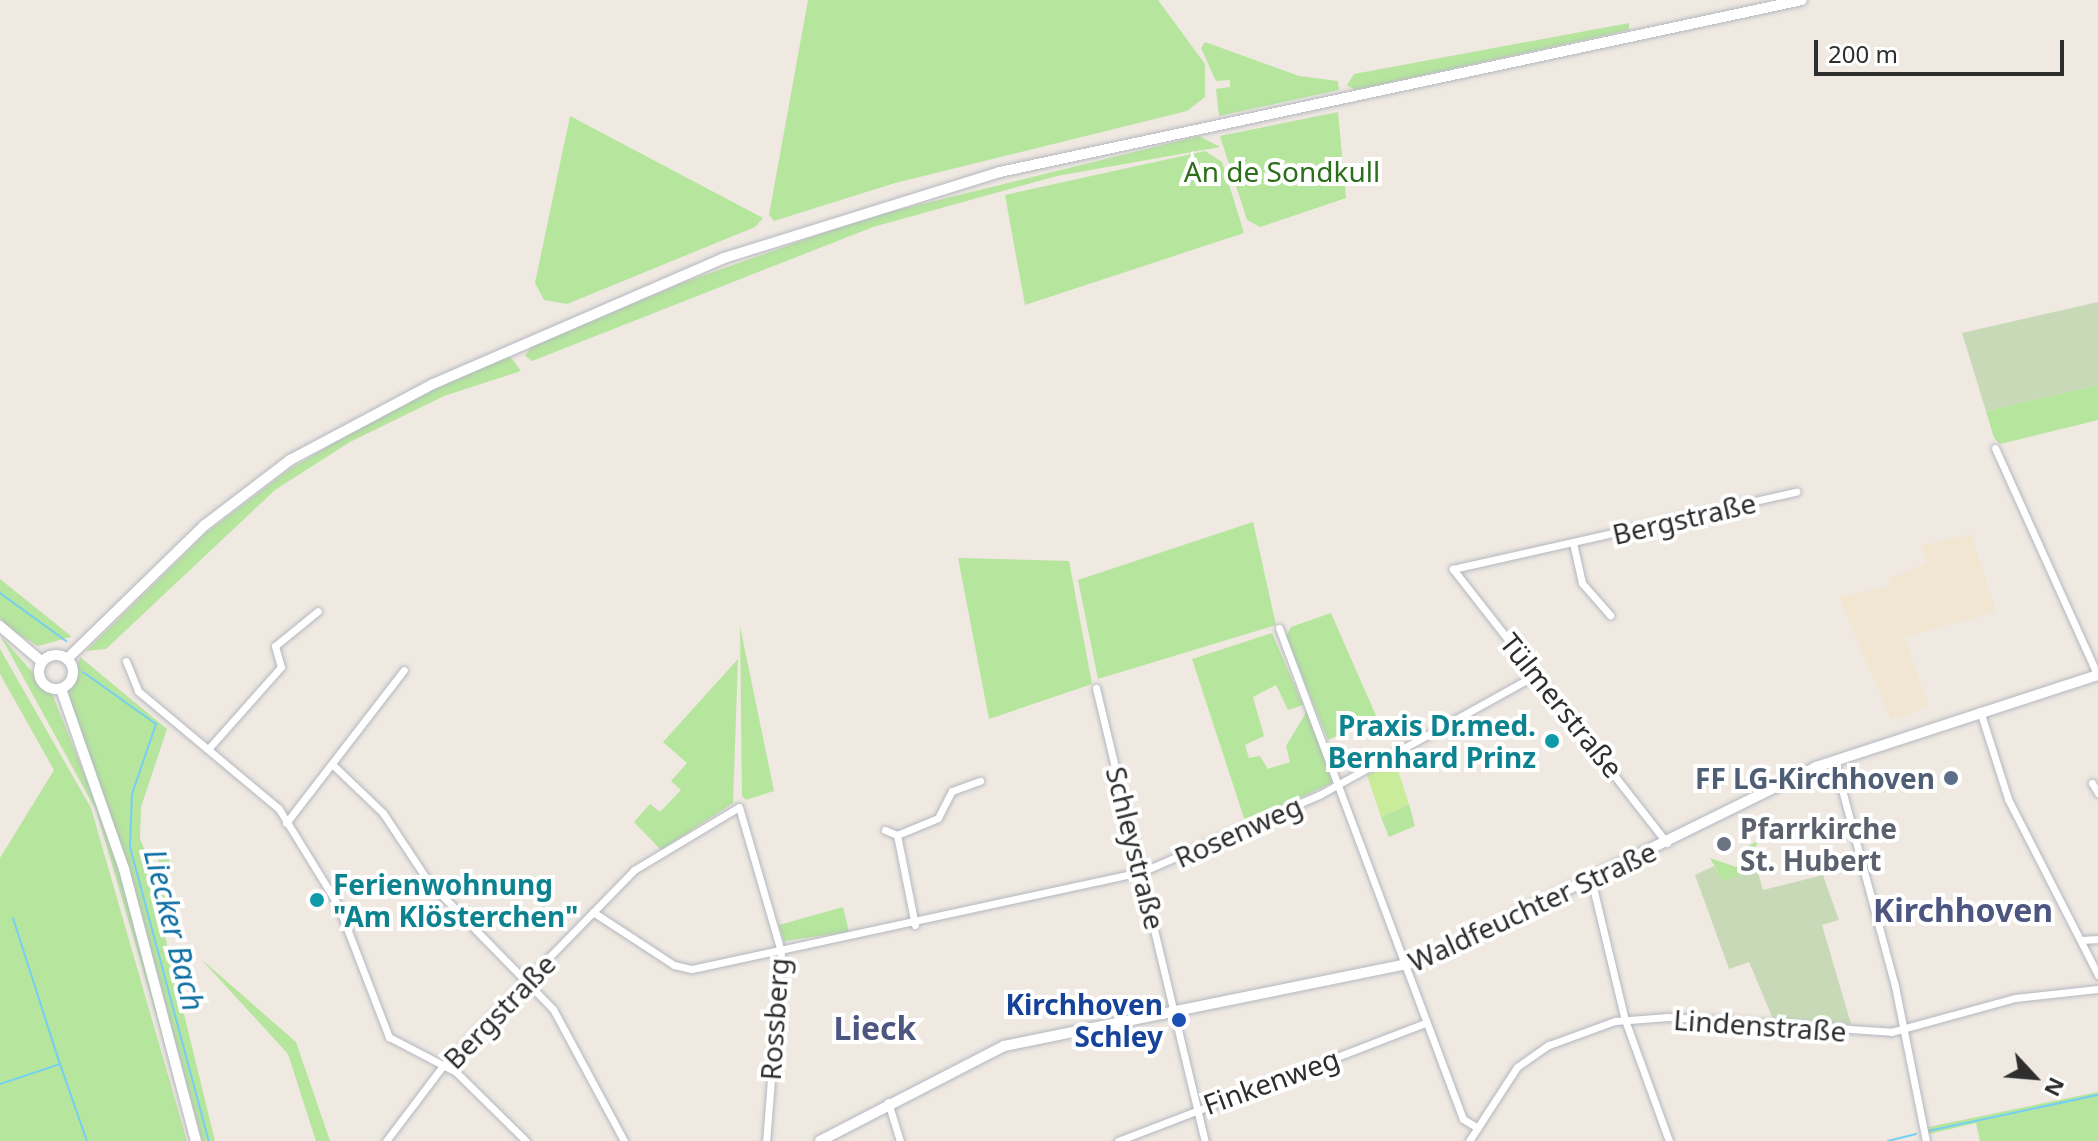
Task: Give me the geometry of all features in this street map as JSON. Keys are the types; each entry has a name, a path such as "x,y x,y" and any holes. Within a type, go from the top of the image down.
{"main road":[{"path":"0,626 42,662 67,659 205,525 316,445 433,384 737,254 1015,169 1802,0"},
{"path":"61,689 73,673 67,659"},
{"path":"42,662 40,680 61,689 124,869 196,1141"},
{"name":"Waldfeuchter Straße","path":"820,1141 888,1102 1004,1046 1173,1009 1404,967 1592,883 1834,760 1980,711 2098,676"}],"street":[{"path":"1995,448 2098,676"},
{"name":"Bergstraße","path":"1453,569 1796,492"},
{"name":"Bergstraße","path":"1573,543 1582,583 1610,615"},
{"name":"Tülmerstraße","path":"1453,569 1667,843"},
{"path":"209,748 281,667 275,646 318,611"},
{"path":"1279,628 1341,784 1404,967 1463,1119 1478,1128"},
{"path":"126,661 138,691 209,748 286,823 338,905 389,1037 442,1067 526,1141"},
{"path":"286,823 334,766 404,670"},
{"name":"Rosenweg","path":"593,912 679,968 781,952 915,925 1144,871 1341,784 1537,674"},
{"name":"Schleystraße","path":"1096,688 1144,871 1193,1109 1205,1141"},
{"path":"1980,711 2008,799 2098,975"},
{"path":"1834,760 1888,959 1899,1030 1926,1141"},
{"path":"334,766 386,817 428,881 530,982 553,1009 624,1141"},
{"path":"885,830 897,835 938,818 952,791 980,781"},
{"path":"2092,783 2098,793"},
{"name":"Bergstraße","path":"386,1141 442,1067 530,982 634,870 739,807"},
{"name":"Rossberg","path":"739,807 781,952 766,1141"},
{"path":"897,835 915,925"},
{"path":"1592,883 1625,1020 1669,1141"},
{"path":"2082,940 2098,939"},
{"name":"Lindenstraße","path":"1469,1141 1501,1088 1534,1054 1625,1020 1899,1030 2015,998 2098,989"},
{"name":"Finkenweg","path":"1118,1141 1193,1109 1425,1023"},
{"path":"888,1102 900,1141"}],"shaded area":[{"path":"1971,534 1996,612 1904,637 1929,706 1891,720 1839,597 1890,586 1889,579 1927,563 1921,546"}],"green space":[{"path":"808,0 1158,0 1205,64 1205,97 1187,111 895,183 774,221 769,215"},
{"path":"1629,23 1629,30 1355,90 1347,85 1354,74"},
{"path":"1205,42 1299,76 1338,81 1339,90 1219,116 1216,89 1230,87 1230,80 1216,81 1201,48"},
{"name":"An de Sondkull","path":"1338,112 1346,198 1260,227 1247,220 1220,136"},
{"path":"570,116 763,218 755,227 567,304 544,300 535,283"},
{"path":"1199,136 1220,147 1057,176 873,227 532,361 525,356 531,347 685,282 869,217"},
{"path":"1205,151 1222,162 1244,233 1025,305 1005,195"},
{"path":"2098,302 2098,385 1986,411 1962,333"},
{"path":"509,355 521,371 444,396 350,442 275,490 106,649 86,651 206,533 290,469 401,404"},
{"path":"2098,385 2098,420 2000,444 1994,438 1986,411"},
{"path":"1253,522 1276,625 1098,679 1078,580"},
{"path":"958,558 1069,561 1092,684 989,719"},
{"path":"0,579 71,637 38,646 8,628 0,618"},
{"path":"1331,613 1377,718 1328,740 1286,636 1291,627"},
{"path":"740,626 774,791 746,800 742,796"},
{"path":"1272,633 1303,705 1288,710 1276,685 1253,697 1264,736 1245,745 1249,758 1260,756 1268,769 1290,762 1286,746 1307,711 1335,781 1246,824 1192,659"},
{"path":"0,635 53,696 99,811 120,871 193,1141 96,810"},
{"path":"0,649 91,808 187,1141 0,1141 0,858 54,770 0,674"},
{"path":"80,657 167,729 141,807 140,838 153,873 160,869 157,854 169,851 170,883 157,891 178,904 161,920 215,1141 202,1141 132,879 71,708 68,690"},
{"path":"738,659 733,803 661,850 634,822 650,804 660,812 681,790 671,781 687,763 663,742"},
{"path":"1395,761 1409,804 1381,817 1367,775"},
{"path":"1409,804 1415,826 1389,837 1381,817"},
{"path":"1761,840 1752,850 1757,869 1723,882 1710,858 1736,867 1748,854 1745,847"},
{"path":"1714,866 1723,881 1757,869 1763,890 1823,875 1839,920 1822,925 1851,1024 1773,1019 1749,962 1729,969 1695,875"},
{"path":"843,907 849,932 784,941 779,925"},
{"path":"201,959 296,1042 330,1141 316,1141 288,1054"},
{"path":"2098,1092 2098,1141 1980,1141 1976,1123 1929,1134 1928,1127"}],"waterway":[{"name":"Liecker Bach","path":"0,593 66,641"},
{"name":"Liecker Bach","path":"83,672 156,724 132,794 130,847 209,1141"},
{"path":"13,918 60,1064"},
{"path":"0,1084 60,1064 87,1141"},
{"path":"1928,1131 2098,1095"},
{"path":"1888,1141 1916,1134"}],"place":[{"name":"Praxis Dr.med. Bernhard Prinz","path":"1552,741"},
{"name":"FF LG-Kirchhoven","path":"1951,778"},
{"name":"Pfarrkirche St. Hubert","path":"1724,844"},
{"name":"Ferienwohnung \"Am Klösterchen\"","path":"317,900"},
{"name":"Kirchhoven Schley","path":"1179,1020"}],"district":[{"name":"Kirchhoven","path":"1963,910"},
{"name":"Lieck","path":"875,1028"}]}
